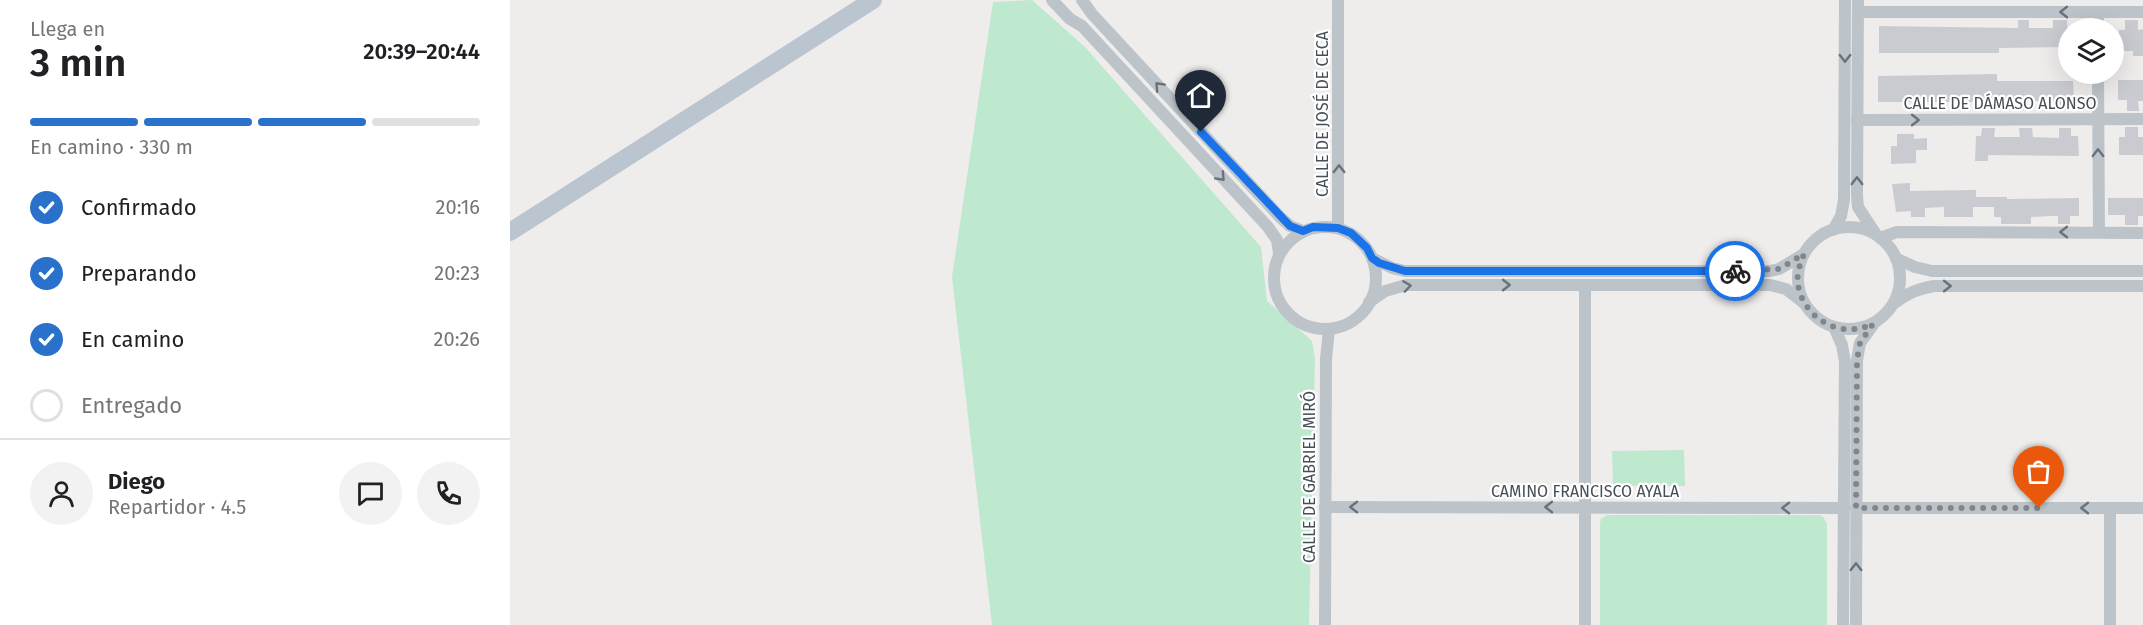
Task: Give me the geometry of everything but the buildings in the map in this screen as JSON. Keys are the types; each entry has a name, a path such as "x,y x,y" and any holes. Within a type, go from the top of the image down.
{"main road":[{"path":"510,232 872,1"}],"street":[{"path":"1052,0 1070,19 1082,26 1268,227 1277,240 1279,254"},
{"path":"1082,0 1092,14 1280,217 1290,226 1303,231"},
{"name":"CALLE DE JOSÉ DE CECA","path":"1338,0 1338,228"},
{"path":"1833,230 1842,216 1844,200 1845,0"},
{"path":"1369,302 1385,291 1406,285 1770,285 1786,289 1804,303 1815,317 1834,327 1854,330 1873,324 1887,314 1894,304 1899,293 1901,276 1892,248 1878,236 1858,207 1858,6 2143,12"},
{"path":"2098,12 2098,18"},
{"path":"2098,84 2099,232"},
{"name":"CALLE DE DÁMASO ALONSO","path":"1857,120 2143,119"},
{"path":"1313,227 1338,228 1351,233 1367,248 1372,258 1376,275 1374,293 1362,313 1348,324 1329,329 1309,327 1290,316 1279,302 1273,284 1273,272 1279,254 1286,243 1303,231 1313,227"},
{"path":"1804,303 1798,284 1798,272 1804,254 1811,244 1824,233 1833,230 1860,228 1878,236 1897,232 2143,233"},
{"path":"1372,258 1379,263 1405,271 1770,271 1779,269 1804,254"},
{"path":"1897,259 1932,271 2143,271"},
{"path":"1585,285 1585,625"},
{"path":"1894,304 1907,293 1934,286 2143,286"},
{"path":"1843,625 1857,360 1860,343 1873,324"},
{"path":"1834,327 1842,345 1845,362 1856,625"},
{"name":"CALLE DE GABRIEL MIRÓ","path":"1325,625 1326,359 1329,329"},
{"name":"CAMINO FRANCISCO AYALA","path":"1325,507 2143,508"},
{"path":"2110,508 2110,625"}],"green space":[{"path":"1032,0 1085,47 1261,247 1267,301 1312,341 1315,359 1309,625 992,625 952,277 993,2"},
{"path":"1684,450 1685,486 1613,486 1612,451"},
{"path":"1607,515 1820,515 1827,524 1827,625 1600,625 1600,523 1601,519"}],"way so far":[{"path":"1735,271 1779,269 1804,254 1798,272 1798,284 1804,303 1815,317 1834,327 1854,330 1873,324 1860,343 1857,360 1856,508 2039,508"}],"route":[{"path":"1201,132 1290,226 1303,231 1313,227 1338,228 1351,233 1367,248 1372,258 1392,268 1405,271 1735,271"}]}
